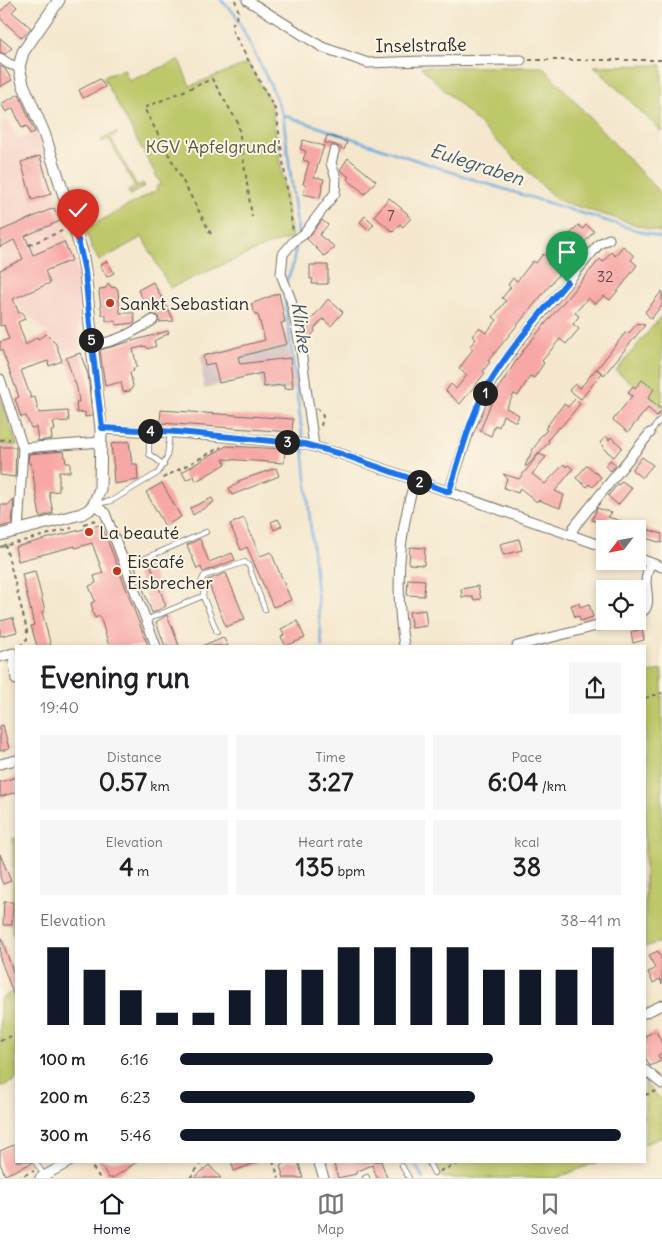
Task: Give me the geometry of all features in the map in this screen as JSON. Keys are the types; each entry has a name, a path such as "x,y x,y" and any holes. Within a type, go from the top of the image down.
{"street":[{"path":"1,535 76,516 89,510 94,504 100,489 102,428 82,252 44,133 19,67 23,52 59,0"},
{"name":"Inselstraße","path":"247,0 322,47 368,63 521,60"},
{"path":"0,58 9,64 19,67"},
{"path":"307,445 301,351 290,293 281,274 283,254 294,241 304,234 335,193 336,178 330,163 334,151"},
{"path":"449,492 469,431 487,388 519,340 599,244 609,239"},
{"path":"92,346 101,345 133,333 153,320"},
{"path":"0,379 23,448 18,530"},
{"path":"102,428 170,432 307,445 341,454 596,544"},
{"path":"571,535 574,527 650,433"},
{"path":"23,448 101,442"},
{"path":"404,645 398,597 399,570 406,508 415,480"},
{"path":"94,504 105,514 156,645"},
{"path":"646,561 662,566"},
{"path":"646,609 648,601 647,573 650,562"},
{"path":"521,645 596,626"},
{"path":"0,657 13,653 15,671"},
{"path":"0,764 15,760"},
{"path":"646,1013 662,1005"},
{"path":"646,1071 662,1084"},
{"path":"43,1177 68,1163"},
{"path":"319,1163 324,1178"}],"lane":[{"path":"650,433 662,417"},
{"path":"149,431 149,454 164,466"},
{"path":"94,504 111,501 154,476 164,466 170,432"},
{"path":"125,567 206,532"},
{"path":"217,632 203,596 204,589 201,582 204,576 245,562 249,566 266,610"},
{"path":"146,620 203,596"},
{"path":"36,1163 43,1177"},
{"path":"429,1163 434,1172"},
{"path":"402,1166 409,1178"}],"path":[{"path":"235,0 239,12 232,27 234,33 276,111 294,241"},
{"path":"521,60 662,60"},
{"path":"211,234 144,108 212,79 238,123 252,216"},
{"path":"29,245 57,232"},
{"path":"160,479 227,443 229,437"},
{"path":"1,535 26,630 27,639 21,645"},
{"path":"646,698 662,694"},
{"path":"0,1041 15,1034"},
{"path":"646,1095 662,1089"},
{"path":"89,1163 100,1178"},
{"path":"190,1178 201,1163"},
{"path":"274,1163 278,1178"},
{"path":"434,1172 460,1163"}],"shaded area":[{"path":"8,120 18,139 37,132 74,257 80,285 78,328 80,349 67,353 18,305 15,299 0,302 0,121 2,124"},
{"path":"287,334 294,390 262,391 259,374 204,389 201,355"}],"green space":[{"name":"KGV 'Apfelgrund'","path":"179,60 190,86 248,63 271,103 292,238 268,245 170,288 142,237 99,261 85,229 157,190 156,187 161,184 103,77 124,69 129,81"},
{"path":"662,65 662,132 594,66"},
{"path":"421,67 543,67 662,195 662,233 557,200"},
{"path":"116,132 117,134 111,138 137,186 143,183 145,186 130,195 128,191 135,187 109,139 102,142 101,140"},
{"path":"662,315 662,407 616,371"},
{"path":"0,395 17,445 0,445"},
{"path":"662,670 662,941 646,947 646,674"},
{"path":"13,838 15,838 15,937 12,933"},
{"path":"15,991 15,1080 0,1087 0,999"},
{"path":"646,1084 662,1100 662,1137 646,1144"},
{"path":"434,1163 595,1163 556,1178 443,1178"}],"building":[{"path":"11,1 17,7 12,12 31,28 22,38 0,18 0,12"},
{"path":"0,38 12,48 5,54 0,52"},
{"path":"0,66 5,69 12,80 0,87"},
{"path":"100,79 105,87 83,98 79,90"},
{"path":"19,94 35,132 30,134 27,126 22,128 13,108 6,112 1,104"},
{"path":"327,135 347,142 344,150 336,145 325,143"},
{"path":"303,140 324,146 314,177 324,179 320,198 303,194 306,185 303,184 309,162 303,160 306,151 300,149"},
{"path":"40,156 51,194 32,200 21,162"},
{"path":"348,158 376,181 365,194 347,179 349,177 340,170"},
{"path":"389,198 411,218 403,227 400,224 393,232 374,216"},
{"path":"54,208 60,221 25,236 33,255 64,242 72,260 45,271 50,283 13,299 19,313 22,312 25,319 18,322 26,345 37,337 38,339 46,334 56,344 62,361 49,366 48,361 21,370 31,398 35,397 39,413 68,411 69,421 53,422 55,430 51,431 52,439 38,441 36,427 31,428 26,416 21,417 15,399 19,397 2,350 0,350 0,342 9,339 4,325 0,326 0,270 23,259 14,240 0,247 0,231"},
{"path":"365,216 374,224 369,230 360,222"},
{"path":"322,220 328,225 319,235 335,247 324,256 307,239"},
{"path":"578,225 583,229 586,225 594,231 488,361 490,362 483,371 485,373 460,404 446,391 451,384 456,389 467,375 459,369 473,349 470,346 476,339 472,336 479,328 486,333 497,320 493,317 506,301 502,298 511,287 508,285 513,278 517,281 533,261 536,263 543,254 549,258"},
{"path":"623,246 634,256 631,260 637,265 621,287 610,300 604,296 595,304 588,298 575,313 579,316 573,324 579,329 566,344 560,339 542,361 544,363 534,378 530,376 518,396 514,394 506,408 519,415 516,422 503,415 499,427 495,425 491,436 480,431 501,384 524,349 600,259 603,262 611,252 615,256"},
{"path":"107,261 114,273 107,277 100,265"},
{"path":"310,265 328,265 328,284 312,284 313,279 310,279"},
{"path":"153,282 174,321 159,322 158,316 151,314 138,290"},
{"name":"Sankt Sebastian","path":"108,283 111,287 117,288 120,313 134,313 135,323 116,325 116,321 106,321 106,315 102,315 99,292 100,289 106,288"},
{"path":"662,291 662,305 651,319 645,312"},
{"path":"279,293 285,322 281,323 287,344 238,357 240,364 290,358 293,388 284,389 284,385 264,387 262,373 219,383 214,363 205,365 203,356 265,340 258,315 256,315 251,304"},
{"path":"328,299 343,312 331,326 323,319 314,329 315,331 306,343 303,330"},
{"path":"637,323 645,325 604,375 597,369 625,333 630,332"},
{"path":"168,331 169,333 154,341 156,346 148,349 146,346 133,349 137,367 133,368 134,371 130,372 133,386 130,391 123,392 121,382 105,386 100,350"},
{"path":"80,353 88,374 92,416 85,417 85,412 77,413 76,402 79,402 77,388 66,358"},
{"path":"596,369 602,373 581,399 569,390 575,384 580,388"},
{"path":"642,380 654,389 648,398 662,410 657,416 648,408 628,432 613,420 632,396 628,392 633,386 635,388"},
{"path":"575,399 580,404 552,435 548,440 549,442 525,466 539,441 538,439 547,430 545,429 555,415 564,404 568,407"},
{"path":"161,410 293,419 292,432 160,423"},
{"path":"606,436 609,440 611,437 622,447 614,457 600,443"},
{"path":"129,441 132,464 137,464 138,480 114,484 111,444"},
{"path":"226,446 285,449 284,463 223,459 226,464 196,481 194,476 186,480 182,472"},
{"path":"0,447 16,447 15,477 0,475"},
{"path":"64,451 66,463 70,463 70,472 59,472 59,491 49,492 53,513 40,517 31,463 28,463 29,454"},
{"path":"539,454 546,457 532,474 545,484 564,464 566,467 568,465 573,469 555,491 564,495 560,508 538,500 537,502 520,488 518,493 504,488 507,478 503,474 519,479"},
{"path":"642,457 653,465 642,478 632,470"},
{"path":"610,460 616,465 611,471 605,466"},
{"path":"587,465 601,477 593,487 589,484 587,487 576,478"},
{"path":"276,468 279,476 232,495 229,488 239,483 238,481"},
{"path":"622,481 632,488 618,505 608,496"},
{"path":"162,483 181,517 165,526 146,492"},
{"path":"212,498 214,502 193,515 190,508"},
{"path":"14,500 12,524 0,527 1,505 9,505"},
{"path":"597,508 612,513 608,517 618,520 596,521 592,520"},
{"path":"244,518 260,556 271,552 291,600 273,607 247,547 241,550 230,524"},
{"path":"278,519 282,526 274,530 271,522"},
{"path":"99,525 102,526 148,645 109,645 100,616 95,618 92,611 91,603 95,601 89,586 96,583 94,576 103,573 92,543 18,561 15,547"},
{"path":"646,529 662,534 662,543 646,538"},
{"path":"200,539 209,562 232,553 235,560 203,572 201,567 197,569 187,545"},
{"path":"519,539 522,550 503,555 500,544"},
{"path":"410,547 425,548 424,565 409,564"},
{"path":"149,561 166,606 152,613 135,567"},
{"path":"35,571 45,611 42,612 51,645 37,645 31,626 34,625 22,574"},
{"path":"226,573 245,619 226,627 207,580"},
{"path":"408,579 425,580 424,596 407,595"},
{"path":"478,586 481,599 473,600 473,597 462,597 461,589"},
{"path":"579,603 580,607 589,604 593,617 580,621 579,616 575,617 571,605"},
{"path":"425,610 427,626 412,628 409,612"},
{"path":"167,615 179,645 165,645 156,622"},
{"path":"13,618 17,632 0,636 0,621"},
{"path":"297,621 305,638 285,645 281,637 284,635 281,629"},
{"path":"642,630 644,640 633,643 631,632"},
{"path":"223,637 227,645 204,645"},
{"path":"3,725 9,749 0,751 0,726"},
{"path":"15,777 15,792 0,797 0,782"},
{"path":"0,854 11,881 3,884 0,877"},
{"path":"4,902 13,902 12,925 3,925"},
{"path":"1,937 15,977 15,998 0,958"},
{"path":"658,951 662,961 662,984 660,979 653,983 648,972 655,969 649,955"},
{"path":"656,1031 662,1044 662,1053 658,1055 661,1061 650,1066 646,1059 646,1036"},
{"path":"15,1144 15,1163 32,1163 5,1175 0,1163 0,1151"},
{"path":"99,1163 135,1163 113,1178 109,1178"},
{"path":"232,1163 255,1163 234,1171"},
{"path":"285,1163 299,1163 303,1178 284,1178 280,1166"},
{"path":"334,1163 382,1163 387,1178 377,1178 372,1165 356,1172 356,1174 338,1178"},
{"path":"209,1165 221,1178 194,1178"}],"waterway":[{"name":"Klinke","path":"221,0 235,14 270,84 283,115 298,234"},
{"name":"Eulegraben","path":"283,115 478,181 662,238"},
{"name":"Klinke","path":"287,280 292,268 297,242"},
{"name":"Klinke","path":"284,292 303,441"},
{"name":"Klinke","path":"303,446 322,645"},
{"name":"Klinke","path":"414,1163 423,1178"}],"place":[{"name":"Sankt Sebastian","path":"110,303"},
{"name":"La beauté","path":"89,532"},
{"name":"Eiscafé Eisbrecher","path":"117,571"}],"route":[{"path":"78,240 85,271 102,428 178,432 304,444 341,454 449,492 469,431 487,388 519,340 567,282"}]}
